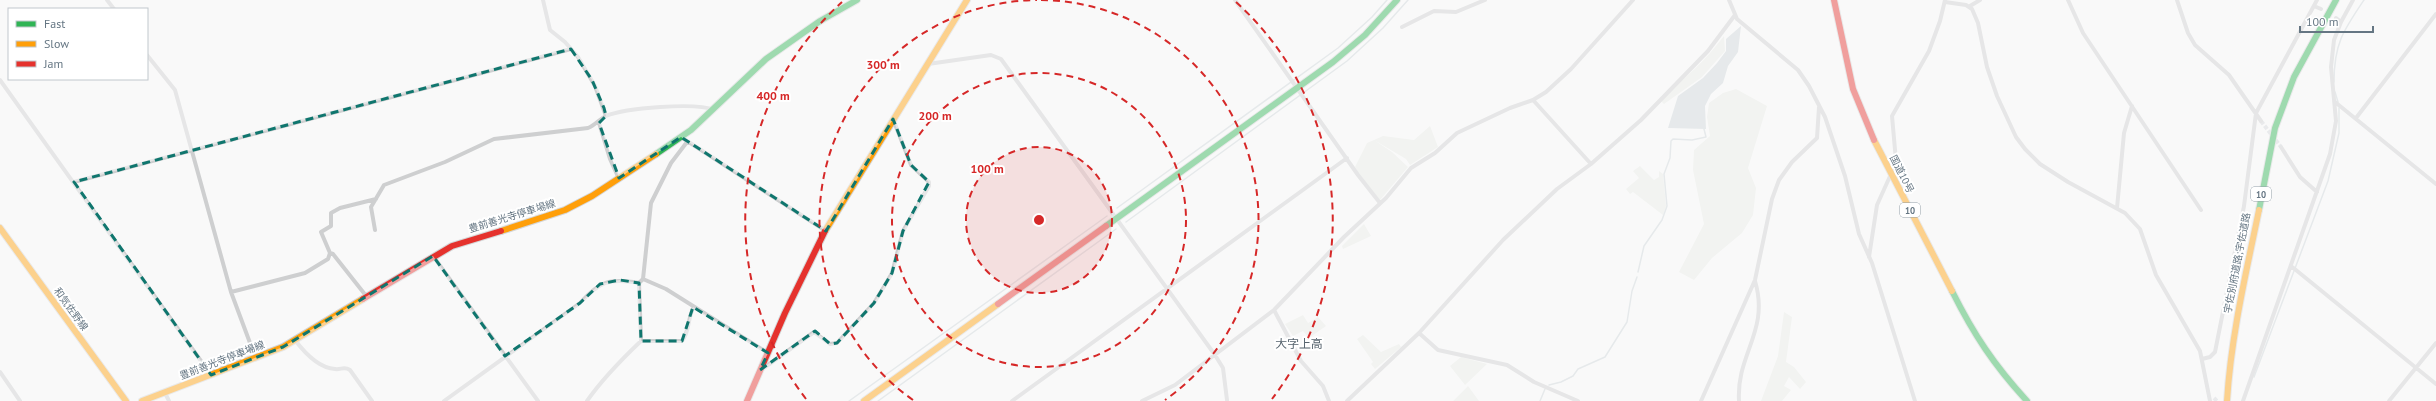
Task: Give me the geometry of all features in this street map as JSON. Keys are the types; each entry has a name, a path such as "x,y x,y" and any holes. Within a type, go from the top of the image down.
{"main road":[{"path":"747,401 768,352 826,231 967,0"},
{"path":"864,401 1117,219 1350,48 1397,0"},
{"name":"国道10号","path":"1834,0 1856,98 1868,129 1982,347 2005,378 2027,401"},
{"name":"宇佐別府道路;宇佐道路","path":"2227,401 2229,366 2235,328 2275,128 2294,77 2336,0"},
{"name":"豊前善光寺停車場線","path":"142,401 256,359 295,340 433,256 476,237 565,210 619,178 681,137 714,110 780,49 815,24 853,1"},
{"name":"和気佐野線","path":"0,228 126,401"}],"street":[{"path":"107,0 113,8"},
{"path":"542,0 550,30 571,49 595,86 606,116"},
{"path":"1235,0 1380,203"},
{"path":"1402,27 1434,11 1456,12 1485,0"},
{"path":"1142,401 1147,400 1175,385 1274,310 1344,237 1380,203 1411,168 1435,153 1457,132 1510,108 1533,100 1571,69 1632,0"},
{"path":"1729,0 1735,15 1798,70 1819,106 1830,131 1847,182 1859,234 1869,258 1915,401"},
{"path":"1894,180 1896,161 1892,116 1929,51 1945,1 1970,6 1980,0"},
{"path":"2068,0 2083,33 2202,210"},
{"path":"2177,0 2188,33 2195,45 2229,75 2261,121"},
{"path":"2202,360 2210,358 2215,352 2244,206 2256,113 2317,0"},
{"path":"2243,401 2330,154 2336,121 2332,58 2334,40 2341,22 2354,0"},
{"path":"1970,6 1978,23 1987,67 1997,96 2020,143 2040,164 2132,218 2140,229 2156,275 2197,345 2211,398"},
{"path":"2314,6 2321,9"},
{"path":"2356,118 2436,14"},
{"path":"1347,401 1419,334 1503,240 1535,212 1557,189 1591,164 1641,120 1703,56 1735,15"},
{"path":"2336,18 2341,22"},
{"path":"74,182 571,49"},
{"path":"928,64 991,55 1001,59 1215,355 1223,368 1227,400"},
{"path":"148,56 174,90 231,292 256,359"},
{"path":"0,80 211,375"},
{"path":"1533,100 1591,164"},
{"path":"2335,102 2436,184"},
{"path":"375,230 371,207 384,185 445,162 494,139 588,128 599,123 606,116 637,110 692,106 714,110"},
{"path":"1702,401 1755,280 1772,199 1779,180 1792,162 1817,138 1819,106"},
{"path":"2117,208 2124,133 2132,106"},
{"path":"760,370 814,332 830,344 837,343 874,303 889,279 903,231 929,182 911,165 893,119"},
{"path":"599,123 610,159 619,178"},
{"path":"681,137 826,231"},
{"path":"641,341 639,283 643,279 651,203 671,164 687,142"},
{"path":"2281,147 2300,177 2317,192"},
{"path":"1012,401 1347,158"},
{"path":"1869,258 1877,205 1891,174"},
{"path":"367,297 333,254 330,253 321,232 331,226 331,213 340,208 376,198"},
{"path":"231,292 305,273 328,259 330,253"},
{"path":"433,256 538,401"},
{"path":"2291,266 2436,384"},
{"path":"643,279 666,289 768,352"},
{"path":"444,401 580,303 600,284 620,280 639,283"},
{"path":"1739,401 1739,387 1743,366 1760,316 1760,298 1755,280"},
{"path":"587,401 603,378 627,352 641,341 682,341 687,333 688,321 694,307"},
{"path":"1274,310 1300,361 1323,386 1329,401"},
{"path":"1419,334 1438,350 1507,365 1534,382 1578,401"},
{"path":"295,340 304,352 313,360 331,368 345,368 350,370 372,401"},
{"path":"2388,401 2436,343"},
{"path":"0,372 20,401"},
{"path":"165,393 169,401"}],"highlighted area":[{"path":"571,49 592,80 604,108 606,116 599,123 619,178 681,137 826,231 893,119 911,165 929,182 903,231 892,273 874,303 837,343 830,344 815,331 760,370 768,353 693,307 682,341 641,341 639,283 620,280 600,284 580,303 505,356 433,256 283,347 211,375 74,182"}],"shaded area":[{"path":"1741,26 1738,52 1728,66 1723,83 1711,94 1705,106 1706,129 1668,128 1678,96 1703,78 1717,63 1726,51 1726,39"},
{"path":"1724,36 1725,51 1702,77 1664,104 1659,99 1694,70"},
{"path":"1736,89 1767,106 1748,168 1756,188 1753,215 1742,233 1712,258 1694,280 1679,272 1704,224 1693,170 1694,150 1710,136 1707,117 1709,103 1723,93"},
{"path":"1430,126 1438,147 1410,165 1406,159 1374,140 1383,136 1414,140"},
{"path":"1374,140 1392,152 1408,167 1380,200 1365,183 1355,167 1367,143"},
{"path":"1640,166 1654,180 1659,177 1659,171 1663,174 1666,206 1663,215 1633,192 1630,194 1626,189 1639,178 1633,171"},
{"path":"1364,224 1371,236 1343,249 1342,246"},
{"path":"1784,312 1792,317 1786,362 1794,367 1806,382 1800,389 1789,377 1784,386 1791,390 1782,401 1761,401 1778,356"},
{"path":"1303,315 1308,323 1318,317 1326,326 1309,338 1303,331 1293,336 1285,324"},
{"path":"1363,335 1381,352 1399,344 1401,347 1375,369 1371,364 1373,362 1357,339"},
{"path":"1461,357 1487,364 1465,385 1450,366"},
{"path":"1468,386 1479,401 1453,401"}],"waterway":[{"path":"1117,208 1338,48 1372,17 1387,0"},
{"path":"1126,222 1347,61 1383,28 1408,0"},
{"path":"2334,82 2334,69 2341,38 2364,0"},
{"path":"2335,92 2338,102"},
{"path":"2254,377 2328,181 2339,133 2339,108"},
{"path":"1638,272 1644,246 1662,220 1667,206 1664,174 1670,158 1671,141 1673,139 1692,140 1706,137 1704,129"},
{"path":"849,401 1107,216"},
{"path":"878,401 1116,229"},
{"path":"1549,385 1561,382 1573,376 1578,369 1605,357 1627,322 1632,291 1637,277"},
{"path":"1540,401 1545,389"}],"tunnel":[{"path":"2261,121 2281,147"},
{"path":"2214,398 2217,401"}],"traffic: fast":[{"path":"656,154 691,130 766,59 820,21 857,0"},
{"path":"1106,226 1333,62 1365,35 1397,0"},
{"path":"2259,210 2275,128 2294,77 2336,0"},
{"path":"1952,291 1968,322 1985,349 2004,375 2027,401"}],"traffic: slow":[{"path":"825,231 967,0"},
{"path":"1874,140 1952,291"},
{"path":"501,231 565,210 592,196 656,154"},
{"path":"2227,401 2235,329 2259,210"},
{"path":"0,228 126,401"},
{"path":"142,401 283,347 363,299"},
{"path":"864,401 998,304"}],"traffic: jam":[{"path":"1834,0 1853,89 1874,140"},
{"path":"998,304 1106,226"},
{"path":"363,299 452,246 501,231"},
{"path":"747,401 785,313 825,231"}],"district":[{"name":"大字上高","path":"1299,343"}]}
